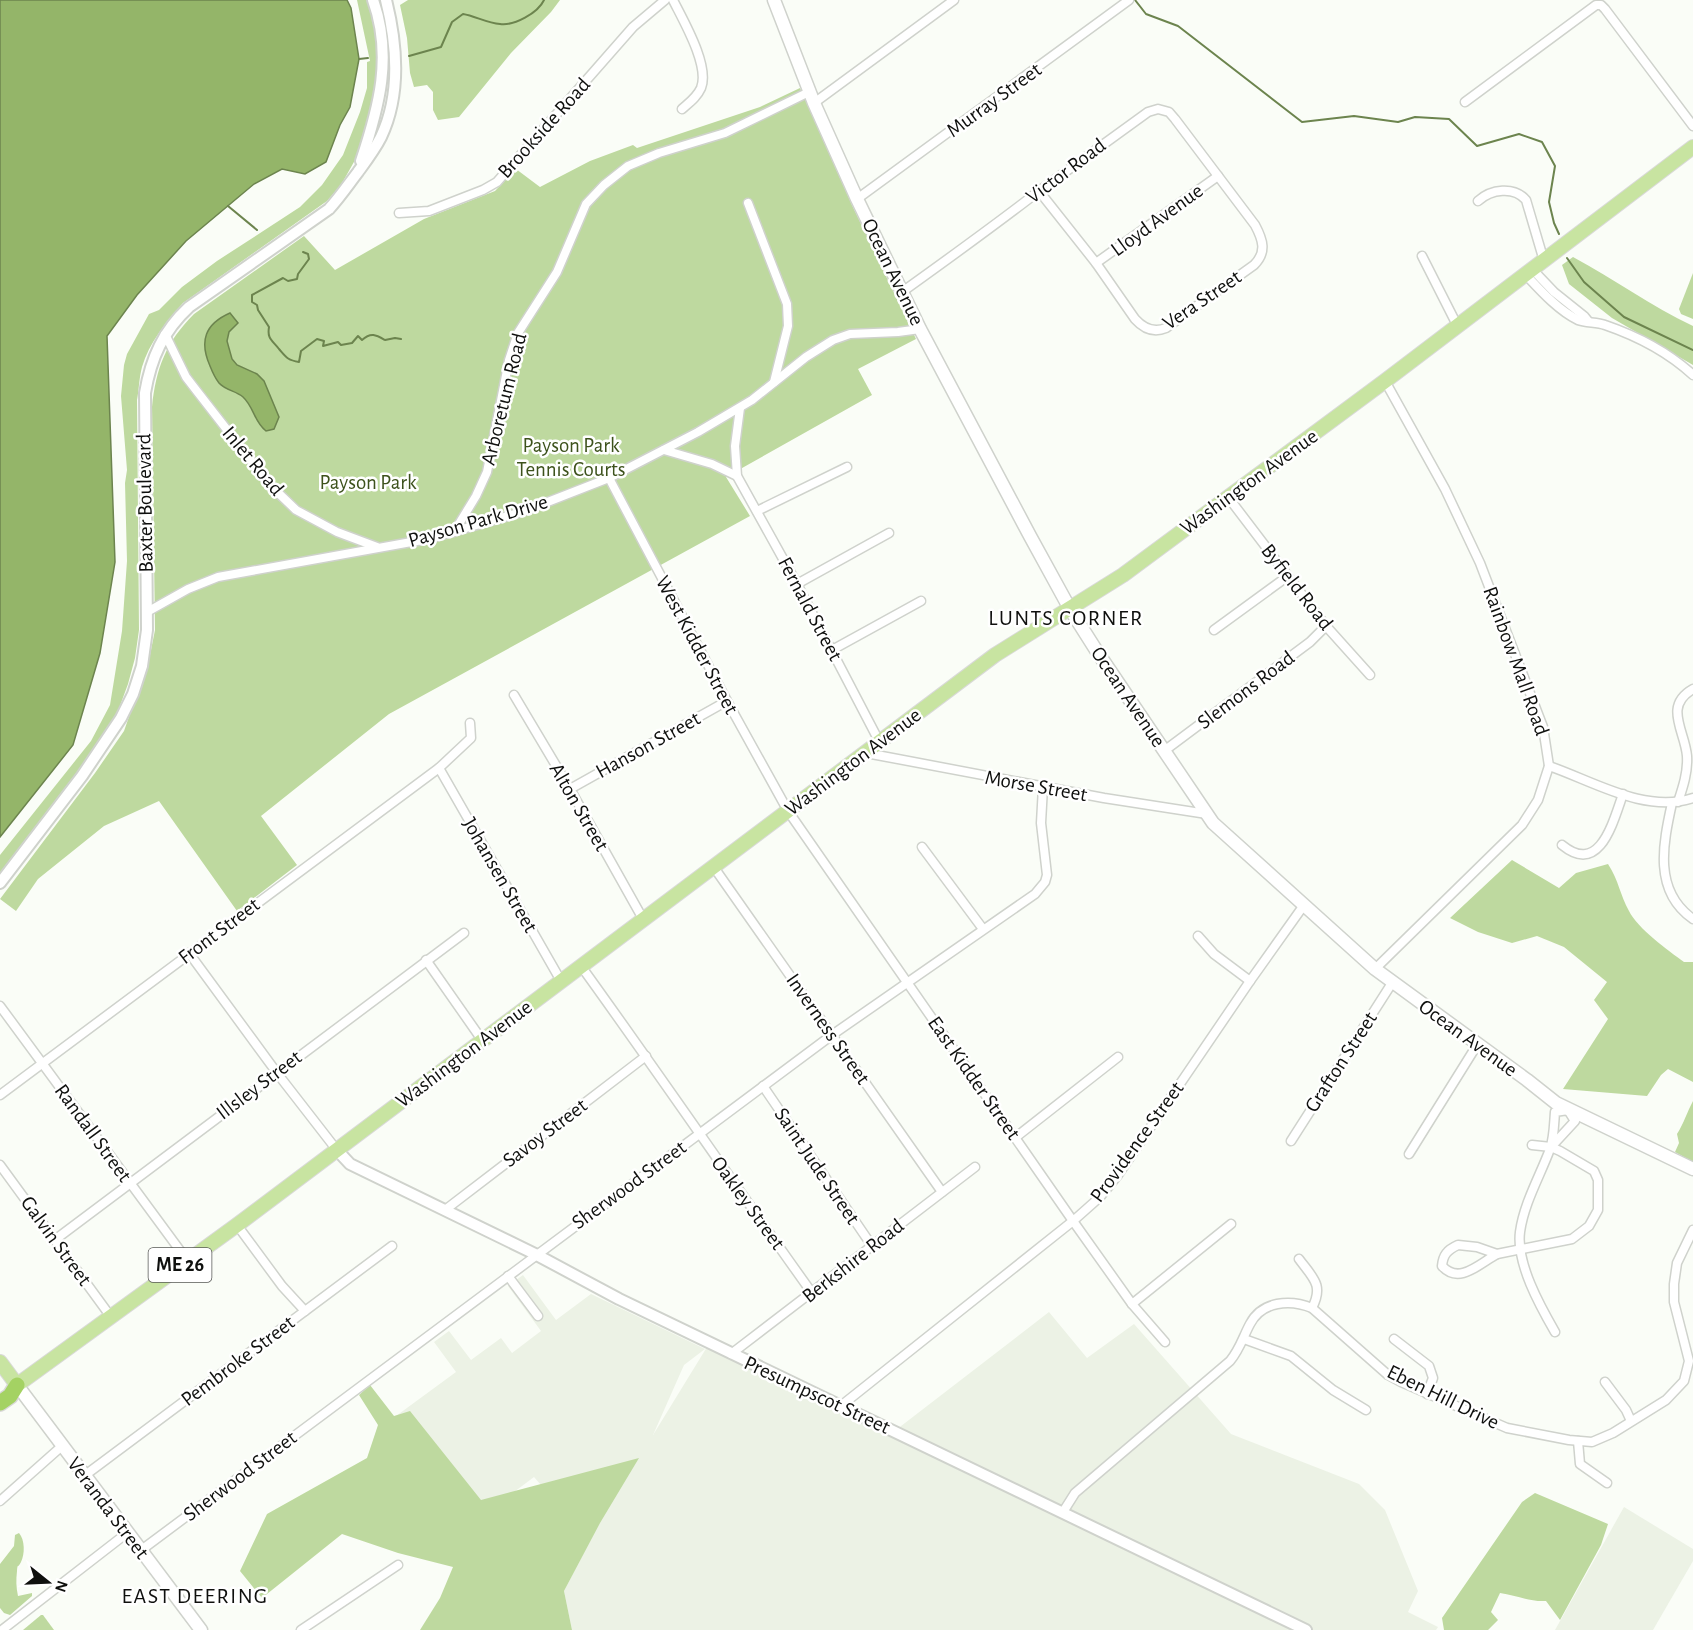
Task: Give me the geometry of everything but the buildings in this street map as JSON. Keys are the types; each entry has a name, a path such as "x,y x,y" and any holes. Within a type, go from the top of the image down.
{"highway":[{"name":"ME 26","path":"0,1388 17,1385"},
{"name":"ME 26","path":"0,1403 10,1396 17,1385"}],"main road":[{"name":"Ocean Avenue","path":"774,0 811,98 920,329 1070,609 1207,814 1222,832 1392,983 1568,1110 1693,1169"},
{"name":"Washington Avenue","path":"17,1385 237,1225 995,655 1123,575 1385,381 1693,147"},
{"path":"0,1362 17,1385"},
{"name":"Veranda Street","path":"17,1385 201,1630"}],"street":[{"name":"Baxter Boulevard","path":"356,174 374,123 381,88 382,45 373,0"},
{"name":"Baxter Boulevard","path":"0,883 82,776 121,718 142,666 147,630 145,393 154,357 165,334 189,307 318,218 338,200 380,139 390,110 394,76 394,54 386,0"},
{"name":"Brookside Road","path":"399,213 429,211 483,190 497,182 633,27 665,0"},
{"path":"673,0 699,57 702,71 702,86 695,98 682,109"},
{"name":"Arboretum Road","path":"454,532 476,496 487,472 509,360 518,333 524,320 557,272 586,204 604,185 628,166 659,153 725,133 811,98 954,0"},
{"name":"Murray Street","path":"857,199 1127,2"},
{"path":"1465,102 1596,5 1605,9 1693,126"},
{"name":"Victor Road","path":"902,292 1148,112 1158,109 1169,112 1218,176"},
{"name":"Vera Street","path":"1039,191 1096,263 1135,319 1141,326 1159,331 1259,260 1263,247 1255,225 1218,176"},
{"name":"Lloyd Avenue","path":"1096,263 1218,176"},
{"path":"1478,201 1482,197 1497,192 1511,190 1520,194 1526,200 1535,268 1563,309 1581,321 1605,325 1647,343 1672,357 1693,375"},
{"path":"748,203 787,304 788,326 774,382"},
{"path":"1422,256 1457,326"},
{"name":"Payson Park Drive","path":"147,612 188,589 219,577 428,539 522,512 609,478 664,450 740,408 819,348 842,337 860,333 920,329"},
{"name":"Inlet Road","path":"165,334 186,377 282,498 312,520 377,547"},
{"name":"Rainbow Mall Road","path":"1375,969 1522,825 1538,800 1548,766 1543,727 1484,570 1445,489 1385,381"},
{"name":"Fernald Street","path":"740,408 735,446 737,476 797,584 880,743"},
{"path":"664,450 712,464 737,476"},
{"path":"757,511 847,467"},
{"name":"West Kidder Street","path":"609,478 726,701 788,811"},
{"name":"Byfield Road","path":"1228,497 1326,626 1370,675"},
{"path":"797,584 889,533"},
{"path":"1214,630 1288,576"},
{"path":"832,650 921,601"},
{"name":"Slemons Road","path":"1164,751 1310,642 1326,626"},
{"path":"1693,689 1679,702 1677,710 1687,755 1686,769 1663,850 1664,865 1670,887 1680,909 1693,919"},
{"name":"Alton Street","path":"514,695 643,919"},
{"name":"Hanson Street","path":"570,789 726,701"},
{"name":"Front Street","path":"0,1095 439,768 471,738 470,723"},
{"name":"Morse Street","path":"866,753 1043,787 1207,814"},
{"path":"1548,766 1623,794 1653,802 1675,803 1693,798"},
{"name":"Johansen Street","path":"439,768 561,981"},
{"name":"Sherwood Street","path":"140,1551 535,1254 832,1035 1035,894 1045,882 1046,864 1041,824 1043,787"},
{"path":"1562,845 1577,855 1587,855 1599,847 1623,794"},
{"name":"East Kidder Street","path":"788,811 1073,1221 1132,1304 1165,1342"},
{"path":"922,847 983,929"},
{"name":"Inverness Street","path":"713,866 942,1192"},
{"name":"Providence Street","path":"842,1405 1100,1197 1118,1175 1304,905"},
{"name":"Illsley Street","path":"56,1239 464,933"},
{"path":"1198,936 1214,954 1250,981"},
{"path":"189,953 336,1149"},
{"path":"426,960 482,1040"},
{"name":"Oakley Street","path":"581,966 813,1293"},
{"name":"Grafton Street","path":"1291,1141 1392,983"},
{"name":"Randall Street","path":"0,1006 187,1260"},
{"path":"1409,1154 1477,1045"},
{"name":"Savoy Street","path":"445,1210 646,1056"},
{"path":"1016,1137 1118,1057"},
{"name":"Saint Jude Street","path":"763,1086 872,1246"},
{"path":"1551,1147 1575,1121 1568,1110 1556,1112 1551,1147 1524,1214 1520,1233 1520,1249 1536,1296 1555,1332"},
{"path":"1497,1254 1477,1247 1458,1245 1449,1249 1443,1257 1442,1266 1448,1273 1458,1275 1497,1254 1572,1239 1589,1226 1598,1210 1598,1180 1594,1171 1551,1147 1532,1145"},
{"name":"Presumpscot Street","path":"336,1149 350,1164 535,1254 619,1299 1306,1630"},
{"name":"Galvin Street","path":"0,1165 111,1317"},
{"name":"Berkshire Road","path":"731,1354 975,1167"},
{"path":"1132,1304 1231,1224"},
{"path":"237,1225 282,1286 304,1311"},
{"name":"Eben Hill Drive","path":"1312,1308 1388,1375 1427,1394 1507,1428 1592,1442 1601,1439 1666,1400 1684,1382 1689,1361 1674,1302 1674,1284 1677,1263 1693,1230"},
{"name":"Pembroke Street","path":"84,1476 392,1246"},
{"path":"1063,1512 1075,1493 1222,1370 1237,1353 1250,1324 1264,1309 1283,1303 1302,1304 1312,1308 1317,1297 1318,1286 1299,1259"},
{"path":"508,1276 538,1316"},
{"path":"1394,1339 1429,1366 1433,1378 1427,1394"},
{"path":"1244,1340 1292,1356 1333,1390 1366,1410"},
{"path":"1605,1382 1626,1410 1631,1421"},
{"path":"1578,1441 1580,1464 1607,1483"},
{"path":"0,1501 62,1446"},
{"path":"2,1630 127,1533"},
{"path":"301,1630 398,1565"}],"shaded area":[{"path":"0,0 347,0 351,8 359,59 350,107 340,125 326,162 305,174 282,169 254,184 186,241 137,295 107,336 115,562 100,653 73,745 0,837"},
{"path":"230,313 238,323 229,332 227,341 232,359 237,365 257,374 264,381 279,417 274,429 266,431 247,401 221,385 210,366 205,349 206,334 215,322"},
{"path":"523,1275 556,1320 591,1294 705,1349 684,1365 653,1435 707,1347 892,1433 1049,1312 1087,1358 1134,1324 1231,1434 1359,1484 1385,1510 1418,1591 1408,1612 1438,1627 1436,1630 572,1630 564,1591 593,1535 574,1523 534,1477 475,1521 396,1416 456,1372 434,1342 449,1331 471,1360 501,1338 512,1353 541,1331 508,1286"},
{"path":"1624,1507 1693,1549 1693,1561 1653,1630 1555,1630"}],"green space":[{"path":"357,0 372,0 382,62 364,144 341,185 327,201 183,303 164,325 145,358 137,400 139,630 128,684 114,722 75,777 0,874 0,855 91,741 110,705 122,631 127,561 125,483 127,470 121,396 127,354 149,314 159,310 182,287 217,261 300,207 322,185 343,155 367,88 367,62 370,61"},
{"path":"408,0 560,0 511,53 459,117 438,120 433,110 433,92 427,85 414,87 410,73 407,38 400,5"},
{"name":"Payson Park","path":"800,88 852,205 916,339 858,369 872,395 726,477 750,516 389,714 261,816 297,865 237,911 159,801 104,826 38,879 16,911 0,899 124,731 149,660 155,630 152,407 156,380 164,356 184,324 194,314 304,236 335,270 424,219 495,191 516,169 540,187 590,161 633,145 637,148 760,107"},
{"path":"1573,257 1693,326 1693,365 1612,318 1569,284 1562,265"},
{"path":"1693,273 1693,319 1681,314 1679,309"},
{"path":"1512,860 1559,888 1576,873 1608,864 1626,905 1639,925 1684,962 1693,962 1693,1082 1668,1069 1661,1075 1647,1096 1563,1089 1608,1019 1594,1000 1607,982 1564,947 1537,936 1512,943 1478,932 1450,918"},
{"path":"1693,1101 1693,1162 1675,1152 1679,1143 1677,1134"},
{"path":"370,1385 394,1416 410,1411 481,1500 639,1458 600,1523 564,1591 572,1630 420,1630 440,1598 453,1567 398,1553 342,1534 262,1598 240,1571 267,1514 367,1458 378,1425 359,1395"},
{"path":"1535,1493 1608,1524 1601,1545 1560,1620 1546,1601 1500,1593 1491,1612 1498,1620 1488,1630 1444,1630 1442,1618 1522,1502"},
{"path":"19,1533 24,1551 17,1568 18,1596 32,1593 32,1596 10,1615 4,1613 0,1608 0,1564 14,1546 15,1535"},
{"path":"41,1615 54,1630 23,1630"}],"waterway":[{"path":"409,56 441,47 452,22 463,14 500,24 512,23 537,10 544,0"},
{"path":"1135,0 1146,14 1178,26 1302,122 1354,116 1398,122 1415,117 1449,119 1477,146 1519,134 1542,142 1555,166 1549,202 1559,234"},
{"path":"359,59 368,58"},
{"path":"228,206 257,230"},
{"path":"303,252 308,254 309,259 297,279 288,281 283,278 252,295 252,302 257,305 269,327 271,339 285,356 299,362 301,351 317,339 324,341 323,346 338,342 341,345 352,343 358,336 362,340 371,335 385,340 401,339"},
{"path":"1567,258 1584,282 1624,317 1693,350"}],"district":[{"name":"LUNTS CORNER","path":"1066,618"},
{"name":"EAST DEERING","path":"195,1596"}],"park label":[{"name":"Payson Park Tennis Courts","path":"571,457"}]}
